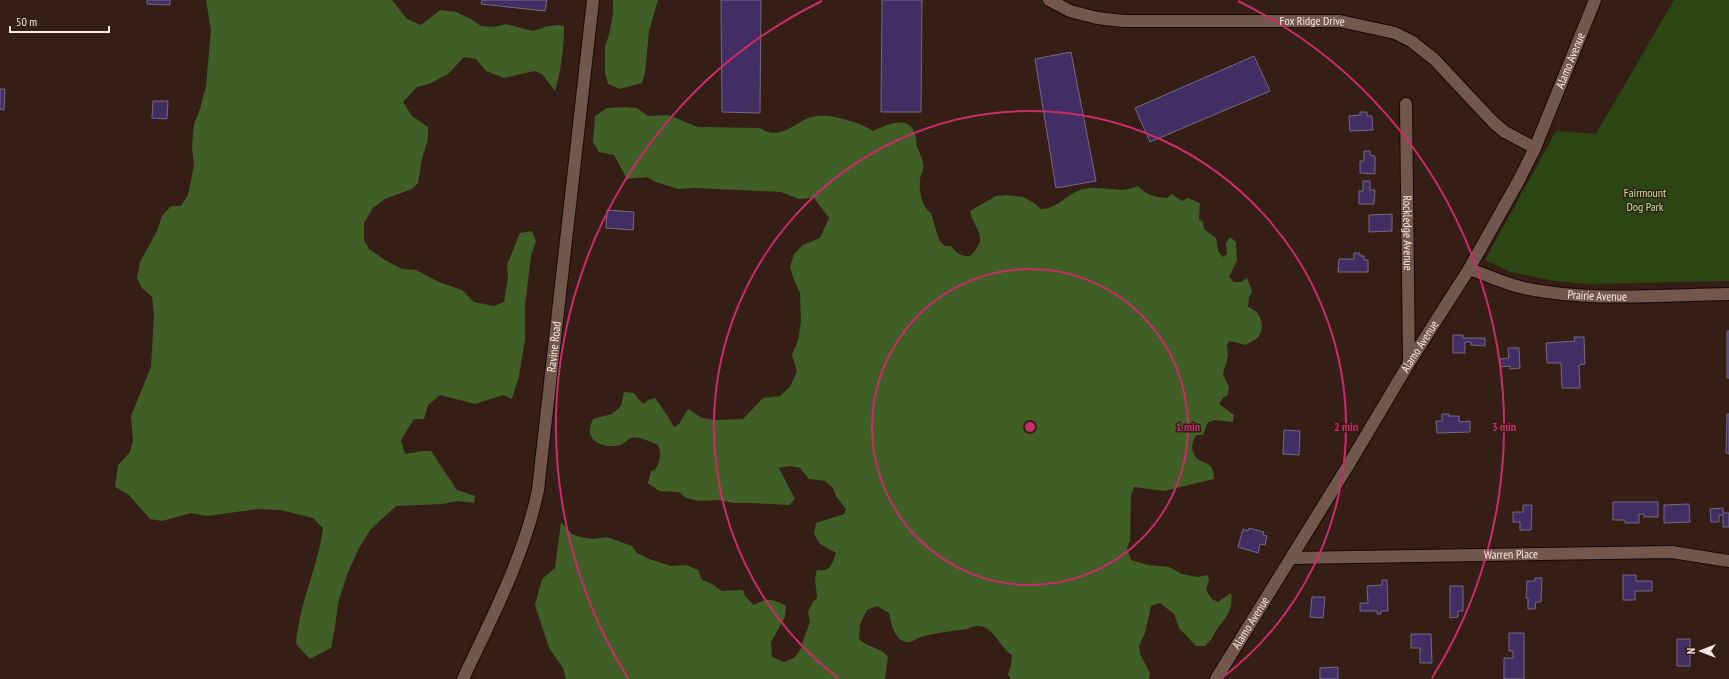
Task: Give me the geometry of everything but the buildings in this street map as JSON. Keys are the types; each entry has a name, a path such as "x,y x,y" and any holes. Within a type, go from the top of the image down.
{"street":[{"name":"Ravine Road","path":"463,679 520,556 533,516 538,490 593,0"},
{"name":"Fox Ridge Drive","path":"1049,0 1070,11 1097,18 1123,21 1340,21 1395,33 1411,41 1434,58 1494,123 1505,132 1535,148"},
{"name":"Alamo Avenue","path":"1216,679 1292,558 1409,363 1469,269 1519,180 1535,148 1595,0"},
{"name":"Rockledge Avenue","path":"1406,104 1409,363"},
{"name":"Prairie Avenue","path":"1469,269 1522,288 1549,293 1589,297 1729,294"},
{"name":"Warren Place","path":"1292,558 1672,552 1729,561"}],"green space":[{"path":"206,0 392,0 407,19 421,25 440,10 456,12 471,19 481,26 494,27 506,24 533,31 548,26 564,26 562,59 555,91 542,74 535,71 504,78 486,71 476,59 464,57 448,74 429,84 417,87 403,102 412,116 428,127 428,139 422,159 418,183 412,189 385,199 373,208 364,223 364,240 369,249 402,269 416,270 439,282 462,290 474,302 494,306 504,302 508,278 507,265 520,233 532,231 536,241 531,256 525,306 525,340 519,376 512,399 503,395 475,404 440,395 428,405 424,419 414,419 401,440 405,454 431,451 457,490 475,496 474,503 458,501 442,504 396,506 370,530 358,550 347,575 338,603 331,648 310,659 296,644 301,614 321,543 323,528 313,518 280,510 258,509 207,516 191,513 162,521 150,519 128,494 115,487 118,465 130,452 133,441 131,416 151,367 154,315 152,297 142,288 137,278 140,262 157,231 162,216 171,206 181,206 188,195 194,166 192,147 194,124 200,109 206,86 211,30"},
{"path":"613,0 658,0 649,31 645,73 642,83 620,89 608,84 605,73 605,46 609,35 613,14"},
{"name":"Fairmount Dog Park","path":"1674,0 1729,0 1729,281 1590,284 1554,281 1511,272 1485,260 1556,131 1596,134"},
{"path":"607,108 637,108 648,116 668,115 698,127 760,128 768,132 776,133 817,116 830,116 846,120 862,125 873,131 890,124 908,124 915,134 917,147 923,161 923,172 920,178 920,193 923,203 931,213 939,240 945,246 951,246 957,253 964,256 970,256 976,249 980,239 970,211 996,196 1007,195 1023,197 1041,209 1052,207 1075,192 1087,188 1124,190 1138,186 1144,192 1154,196 1167,198 1172,194 1182,201 1188,198 1200,203 1199,219 1203,222 1204,229 1216,238 1218,251 1223,257 1227,254 1226,243 1230,237 1236,242 1237,260 1229,277 1234,282 1241,282 1247,278 1252,291 1249,297 1248,307 1259,315 1261,318 1262,327 1259,336 1246,345 1230,341 1227,344 1228,356 1223,374 1229,387 1228,395 1223,398 1219,404 1234,415 1233,422 1215,420 1208,422 1203,435 1197,435 1193,441 1192,448 1194,455 1196,458 1211,467 1214,479 1164,491 1134,487 1131,496 1130,541 1127,548 1131,560 1148,565 1169,567 1182,574 1198,577 1208,575 1209,580 1206,590 1212,599 1218,602 1231,593 1232,600 1230,610 1207,644 1205,646 1196,646 1179,628 1174,614 1160,603 1151,606 1145,633 1139,646 1140,654 1150,673 1149,679 1011,679 1008,675 1012,655 989,630 984,627 976,626 967,629 944,632 920,637 910,642 905,642 897,636 889,613 877,606 867,610 860,624 859,639 882,651 888,657 885,679 566,679 563,668 549,648 535,605 542,579 555,568 561,522 572,534 580,537 594,539 607,537 632,546 637,553 649,559 671,566 686,565 698,570 702,580 712,584 722,591 743,590 745,596 754,605 770,600 786,606 785,617 771,642 772,657 784,662 794,658 800,650 810,622 808,612 813,602 817,598 815,581 817,570 825,570 828,568 832,564 836,553 820,544 814,534 816,523 844,514 846,509 836,496 833,488 825,481 809,479 800,468 790,466 779,468 795,499 789,505 733,503 720,500 699,501 686,498 679,492 659,491 648,483 651,471 655,470 659,461 660,452 658,445 638,438 631,438 620,445 607,446 598,443 592,438 590,430 593,419 612,414 621,406 624,392 634,393 644,404 648,400 655,398 674,427 679,424 688,409 702,418 717,420 743,419 763,398 780,396 790,387 797,371 792,355 798,340 801,322 800,293 790,267 794,254 803,245 820,238 829,218 814,198 799,199 781,192 695,188 678,189 656,182 647,177 627,179 614,155 599,152 593,142 595,116"}]}
